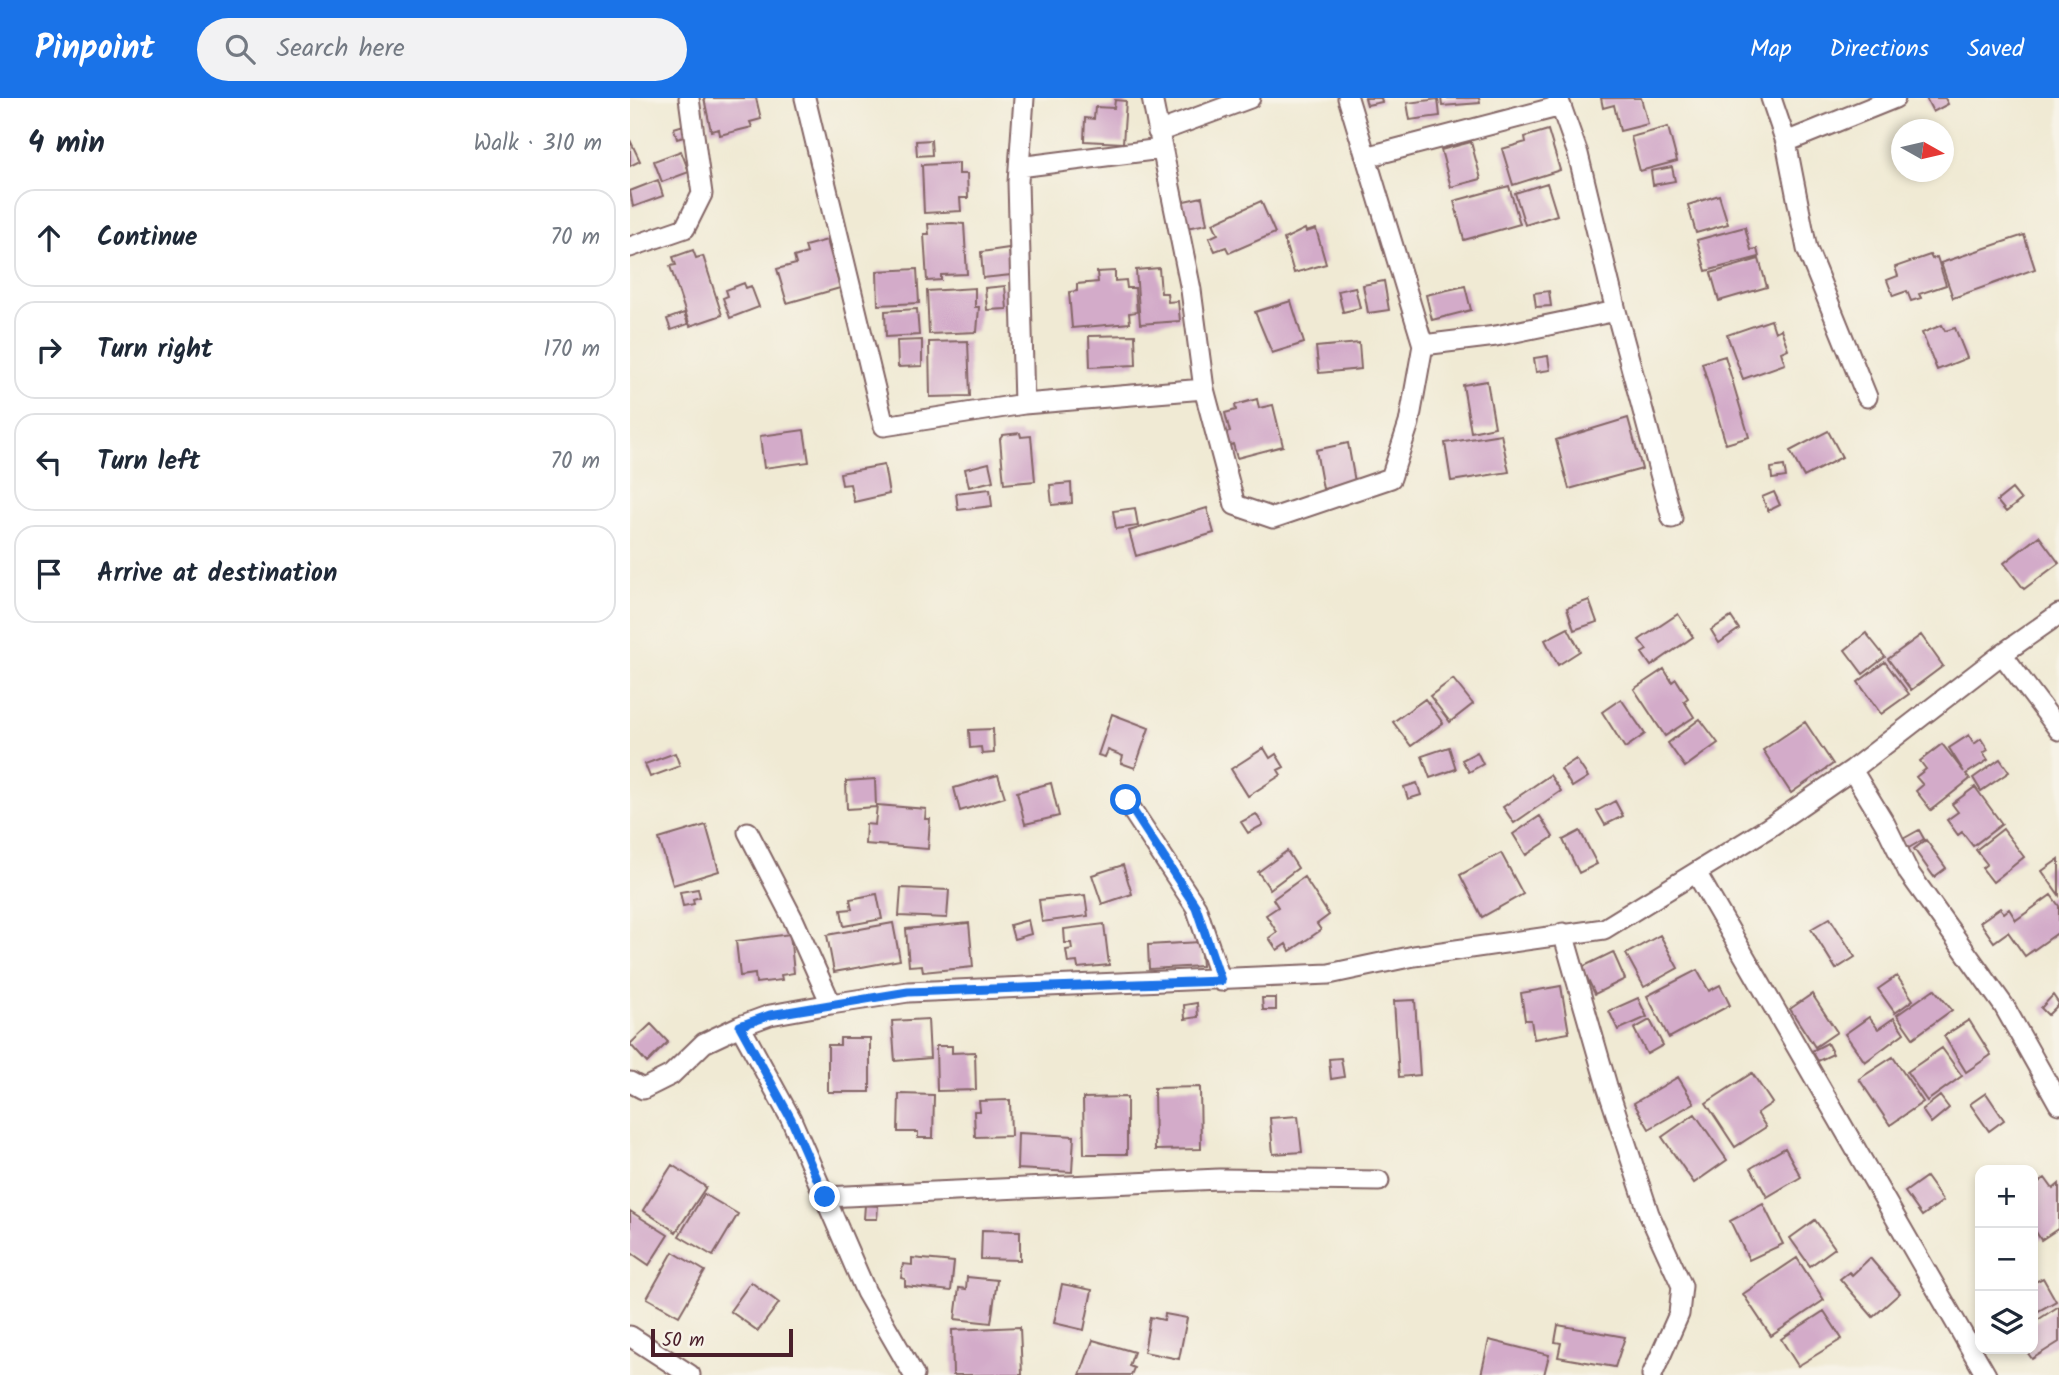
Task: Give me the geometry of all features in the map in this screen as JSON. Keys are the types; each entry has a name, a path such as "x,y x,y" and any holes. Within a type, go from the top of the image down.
{"street":[{"path":"630,247 685,228 702,194 689,98"},
{"path":"805,98 884,425 1024,404 1203,389"},
{"path":"1024,98 1019,167 1024,404"},
{"path":"1152,98 1191,290 1203,389 1235,505 1273,518 1391,478 1409,424 1423,345 1348,98"},
{"path":"1019,167 1160,140 1250,98"},
{"path":"1771,98 1786,142 1807,249 1867,397"},
{"path":"1786,142 1895,98"},
{"path":"1366,158 1559,102 1578,154 1616,311 1672,518"},
{"path":"1423,345 1496,336 1616,311"},
{"path":"630,1082 643,1089 671,1075 704,1043 740,1026 770,1015 831,1003 908,992 1221,981 1329,974 1414,957 1604,929 1696,874 1852,769 2002,654 2059,614"},
{"path":"2002,654 2059,730"},
{"path":"1852,769 1885,824 1909,873 2004,1006 2059,1104"},
{"path":"1126,800 1196,907 1221,981"},
{"path":"748,832 794,921 831,1003"},
{"path":"1696,874 1986,1375"},
{"path":"1563,933 1607,1086 1641,1188 1682,1286 1679,1314 1652,1375"},
{"path":"740,1026 791,1119 866,1292 914,1375"},
{"path":"825,1197 1219,1179 1379,1181"},
{"path":"630,1336 690,1375"}],"building":[{"path":"704,98 756,98 761,119 750,122 752,127 720,135 719,129 711,131"},
{"path":"1365,98 1381,98 1382,102 1367,105"},
{"path":"1441,98 1479,98 1480,103 1442,106"},
{"path":"1601,98 1641,98 1648,124 1620,131 1614,105 1603,108"},
{"path":"1926,98 1945,98 1948,104 1933,112"},
{"path":"1438,99 1440,116 1410,120 1407,103"},
{"path":"1115,100 1126,101 1123,143 1084,141 1085,118 1094,119 1095,107 1114,108"},
{"path":"687,124 690,135 677,139 674,128"},
{"path":"1668,127 1677,161 1640,171 1631,137"},
{"path":"1548,130 1560,170 1513,185 1502,149 1526,142 1525,137"},
{"path":"630,140 640,161 630,166"},
{"path":"931,140 932,155 917,156 916,141"},
{"path":"1471,142 1481,179 1451,187 1441,150"},
{"path":"681,151 689,172 662,182 654,161"},
{"path":"959,163 959,174 967,174 968,198 960,198 961,211 924,213 922,165"},
{"path":"1672,167 1675,181 1653,185 1651,171"},
{"path":"658,180 663,196 633,207 630,191"},
{"path":"1547,183 1557,215 1525,225 1515,193"},
{"path":"1509,186 1520,224 1464,240 1454,201"},
{"path":"1719,195 1728,224 1696,233 1688,205"},
{"path":"1202,197 1207,224 1186,228 1180,202"},
{"path":"1261,201 1275,233 1229,253 1226,247 1215,251 1209,238 1218,234 1213,223"},
{"path":"928,224 964,224 967,274 941,275 941,280 927,281 924,234 929,234"},
{"path":"1745,227 1751,250 1757,249 1759,257 1706,271 1697,240"},
{"path":"1305,229 1306,232 1316,229 1326,264 1294,273 1284,239"},
{"path":"2024,235 2035,269 1953,298 1941,263"},
{"path":"827,240 840,288 787,303 777,269 796,264 794,257 807,253 805,246"},
{"path":"1009,248 1011,275 983,278 981,252"},
{"path":"693,250 696,258 703,256 722,315 690,326 670,266 676,265 673,257"},
{"path":"1930,255 1932,259 1937,257 1946,285 1919,294 1921,298 1911,301 1907,291 1893,296 1887,280 1898,276 1895,267"},
{"path":"1759,259 1767,287 1719,301 1711,273"},
{"path":"1159,268 1161,293 1167,293 1168,302 1178,301 1180,321 1140,324 1136,270"},
{"path":"917,269 919,303 878,305 877,271"},
{"path":"1115,271 1115,281 1126,280 1127,288 1135,288 1137,312 1129,313 1130,323 1072,328 1069,292 1077,291 1077,284 1098,282 1097,272"},
{"path":"1384,281 1389,310 1368,313 1363,285"},
{"path":"744,283 746,288 751,286 759,307 730,318 723,298 728,296 726,290"},
{"path":"1005,286 1007,309 987,310 985,288"},
{"path":"1465,286 1471,310 1432,320 1426,295"},
{"path":"1355,287 1360,308 1343,312 1338,291"},
{"path":"975,288 975,307 979,307 977,332 929,334 927,291"},
{"path":"1549,291 1551,306 1536,307 1534,293"},
{"path":"1291,301 1304,343 1272,353 1255,312"},
{"path":"917,309 919,335 886,337 885,311"},
{"path":"684,313 688,324 671,330 667,319"},
{"path":"1771,320 1775,332 1781,329 1788,349 1781,352 1785,364 1743,379 1727,335"},
{"path":"1942,325 1945,331 1955,328 1967,358 1937,370 1922,333"},
{"path":"1135,335 1136,365 1090,367 1089,336"},
{"path":"922,340 922,366 898,367 897,341"},
{"path":"968,341 970,396 930,397 929,342"},
{"path":"1359,343 1361,369 1319,373 1316,347"},
{"path":"1548,356 1550,370 1536,372 1534,358"},
{"path":"1725,356 1749,437 1726,444 1702,363"},
{"path":"1487,381 1495,427 1471,432 1463,385"},
{"path":"1257,399 1259,408 1273,405 1283,446 1237,458 1233,444 1227,446 1224,433 1230,432 1225,413 1236,410 1235,405"},
{"path":"1628,418 1642,469 1569,489 1556,440"},
{"path":"804,430 809,462 764,468 760,436"},
{"path":"1828,431 1842,457 1804,477 1790,451"},
{"path":"1020,433 1021,437 1031,436 1035,481 1004,484 1000,439 1003,435"},
{"path":"1501,434 1509,472 1451,481 1445,443"},
{"path":"1348,443 1355,482 1323,489 1316,450"},
{"path":"989,463 993,481 969,487 965,469"},
{"path":"884,465 889,494 854,502 850,484 842,485 840,473"},
{"path":"1784,466 1786,477 1772,479 1771,468"},
{"path":"1071,483 1072,503 1052,505 1050,485"},
{"path":"990,489 992,506 958,510 956,493"},
{"path":"2012,489 2021,500 2006,512 1997,501"},
{"path":"1774,492 1780,505 1768,511 1762,497"},
{"path":"1135,508 1138,526 1116,529 1113,511"},
{"path":"1207,508 1214,533 1136,556 1129,531"},
{"path":"2039,536 2059,563 2024,589 2004,563"},
{"path":"1589,600 1597,622 1574,630 1567,608"},
{"path":"1678,614 1693,637 1651,666 1642,653 1647,650 1639,640"},
{"path":"1731,617 1739,629 1719,643 1711,630"},
{"path":"1568,628 1580,651 1558,665 1545,640"},
{"path":"1866,633 1885,657 1863,674 1845,650"},
{"path":"1921,635 1943,666 1911,690 1888,659"},
{"path":"1885,662 1909,694 1881,714 1858,682"},
{"path":"1664,669 1672,682 1676,679 1688,698 1684,701 1694,717 1665,736 1634,689"},
{"path":"1453,679 1473,704 1450,722 1430,696"},
{"path":"1425,699 1443,723 1411,746 1393,722"},
{"path":"1621,699 1645,734 1625,748 1602,712"},
{"path":"1112,714 1149,728 1135,768 1121,763 1123,756 1108,750 1105,757 1098,755"},
{"path":"1700,719 1718,743 1685,767 1668,743"},
{"path":"1805,722 1833,764 1791,793 1763,750"},
{"path":"993,729 994,753 982,754 981,747 970,748 969,730"},
{"path":"1969,735 1974,744 1981,739 1988,750 1983,753 1988,760 1966,774 1970,779 1931,810 1916,791 1923,785 1916,777 1926,769 1920,761 1942,744 1964,772 1949,748"},
{"path":"1449,747 1456,769 1430,778 1422,756"},
{"path":"1264,748 1270,758 1276,754 1284,767 1278,770 1281,775 1248,796 1231,769"},
{"path":"1477,752 1483,764 1469,772 1462,760"},
{"path":"675,753 680,766 650,777 645,764"},
{"path":"1576,759 1588,777 1572,787 1561,769"},
{"path":"2000,759 2009,772 1981,791 1973,778"},
{"path":"998,775 1005,797 960,811 954,788"},
{"path":"1550,775 1561,791 1514,823 1503,807"},
{"path":"875,779 876,807 847,809 846,781"},
{"path":"1051,783 1059,816 1025,824 1017,792"},
{"path":"1417,783 1421,795 1408,799 1404,787"},
{"path":"1975,787 2002,824 1973,846 1962,832 1958,835 1947,820 1958,812 1952,804"},
{"path":"1615,801 1623,816 1605,825 1597,811"},
{"path":"877,805 926,809 925,819 930,819 928,849 865,844 866,824 875,825"},
{"path":"1256,814 1263,825 1248,833 1241,822"},
{"path":"1540,816 1553,837 1526,855 1513,834"},
{"path":"706,825 719,871 673,885 659,839"},
{"path":"2003,829 2024,857 1993,882 1982,868 1987,864 1976,850"},
{"path":"1919,830 1924,839 1907,849 1901,840"},
{"path":"1580,831 1597,864 1579,873 1563,840"},
{"path":"1926,840 1946,868 1934,877 1914,849"},
{"path":"1287,851 1298,868 1270,889 1258,872"},
{"path":"1501,853 1523,894 1482,917 1460,875"},
{"path":"2059,859 2059,895 2042,871"},
{"path":"1123,865 1132,894 1102,904 1092,875"},
{"path":"1304,877 1329,915 1317,924 1321,930 1290,951 1286,944 1277,950 1269,938 1277,932 1266,915 1278,907 1273,899"},
{"path":"901,888 949,890 947,918 899,916"},
{"path":"698,889 700,897 693,899 694,904 683,906 680,892"},
{"path":"877,894 882,919 844,926 841,910 852,909 850,899"},
{"path":"1085,895 1088,916 1042,922 1039,900"},
{"path":"2051,895 2059,906 2059,932 2025,956 2008,932 1994,942 1980,922 2000,908 2004,913 2009,909 2016,920"},
{"path":"1830,918 1855,957 1836,969 1811,929"},
{"path":"1028,920 1031,934 1014,939 1010,925"},
{"path":"893,923 900,960 834,972 827,935"},
{"path":"969,923 973,967 923,972 922,965 909,966 906,929"},
{"path":"1104,924 1109,965 1078,968 1077,962 1068,963 1066,950 1072,949 1071,943 1065,943 1064,929"},
{"path":"790,934 794,973 781,975 782,980 756,983 755,974 740,976 736,941"},
{"path":"1660,935 1678,968 1644,987 1626,954"},
{"path":"1200,942 1202,966 1149,969 1148,945"},
{"path":"1613,952 1625,979 1595,994 1582,967"},
{"path":"1697,970 1709,991 1720,985 1730,1005 1669,1038 1647,996"},
{"path":"1897,976 1913,1000 1895,1013 1878,989"},
{"path":"1561,986 1569,1033 1534,1039 1531,1020 1525,1020 1521,993"},
{"path":"1934,989 1952,1010 1913,1038 1897,1015"},
{"path":"1812,994 1837,1032 1815,1047 1790,1009"},
{"path":"2053,995 2059,1004 2048,1015 2041,1008"},
{"path":"1262,998 1276,998 1276,1010 1263,1010"},
{"path":"1638,998 1647,1017 1618,1030 1609,1011"},
{"path":"1415,1000 1420,1075 1399,1077 1394,1001"},
{"path":"1197,1003 1198,1017 1185,1019 1184,1005"},
{"path":"1869,1017 1878,1029 1894,1018 1904,1033 1865,1062 1845,1034"},
{"path":"928,1019 930,1058 895,1061 892,1021"},
{"path":"1650,1020 1663,1045 1647,1054 1634,1029"},
{"path":"1969,1020 1991,1055 1966,1072 1944,1036"},
{"path":"651,1024 668,1042 647,1063 630,1044"},
{"path":"840,1038 870,1038 870,1092 828,1092 828,1045 840,1045"},
{"path":"1827,1043 1833,1054 1818,1061 1812,1051"},
{"path":"936,1046 952,1046 952,1053 975,1052 976,1090 937,1091"},
{"path":"1942,1048 1962,1076 1927,1101 1907,1072"},
{"path":"1893,1057 1923,1102 1890,1125 1859,1079"},
{"path":"1341,1058 1344,1077 1331,1079 1329,1059"},
{"path":"1752,1073 1772,1103 1757,1113 1766,1127 1735,1147 1706,1103"},
{"path":"1678,1077 1694,1103 1649,1129 1634,1103"},
{"path":"1200,1087 1201,1149 1155,1150 1154,1088"},
{"path":"1986,1093 2004,1120 1989,1131 1970,1104"},
{"path":"899,1094 934,1095 933,1138 918,1138 918,1132 898,1132"},
{"path":"1940,1096 1949,1108 1931,1123 1922,1110"},
{"path":"1127,1097 1127,1154 1084,1154 1083,1098"},
{"path":"1010,1100 1011,1136 975,1137 974,1111 980,1111 979,1101"},
{"path":"1695,1114 1727,1160 1694,1183 1662,1137"},
{"path":"1298,1116 1302,1152 1273,1154 1270,1118"},
{"path":"1018,1133 1074,1136 1072,1172 1017,1169"},
{"path":"1785,1148 1801,1177 1767,1197 1751,1168"},
{"path":"672,1165 706,1187 676,1232 643,1210"},
{"path":"1926,1177 1943,1201 1922,1216 1905,1192"},
{"path":"2045,1178 2053,1189 2059,1184 2059,1228 2041,1240 2038,1235 2038,1183"},
{"path":"704,1194 738,1214 713,1256 679,1236"},
{"path":"1763,1204 1783,1244 1749,1260 1730,1221"},
{"path":"865,1205 878,1206 877,1219 864,1219"},
{"path":"630,1211 668,1235 649,1265 630,1252"},
{"path":"1815,1220 1835,1248 1810,1266 1790,1238"},
{"path":"982,1230 1020,1231 1020,1260 981,1259"},
{"path":"673,1252 705,1271 679,1316 647,1298"},
{"path":"912,1258 954,1262 951,1291 905,1286 905,1279 901,1278 903,1264 912,1265"},
{"path":"1797,1258 1824,1300 1771,1336 1743,1294"},
{"path":"1870,1258 1900,1293 1873,1317 1840,1279 1849,1272 1852,1275"},
{"path":"967,1277 997,1280 991,1323 955,1319 959,1288 966,1289"},
{"path":"2043,1278 2056,1301 2038,1311 2038,1291 2038,1280"},
{"path":"751,1282 779,1303 758,1331 730,1311"},
{"path":"1062,1284 1092,1290 1084,1330 1054,1323"},
{"path":"2059,1306 2059,1342 2032,1359 2028,1354 2038,1354 2038,1320"},
{"path":"1824,1311 1842,1339 1798,1366 1781,1339"},
{"path":"1165,1314 1187,1318 1179,1359 1144,1352 1150,1317 1164,1320"},
{"path":"1558,1325 1625,1337 1615,1367 1558,1357 1561,1343 1555,1342"},
{"path":"1020,1327 1022,1375 953,1375 952,1330"},
{"path":"1093,1340 1134,1352 1129,1366 1134,1368 1131,1375 1080,1375"},
{"path":"1489,1340 1549,1355 1544,1375 1481,1375"}],"route":[{"path":"825,1197 791,1119 740,1026 770,1015 908,992 1221,981 1196,907 1126,800"}]}
